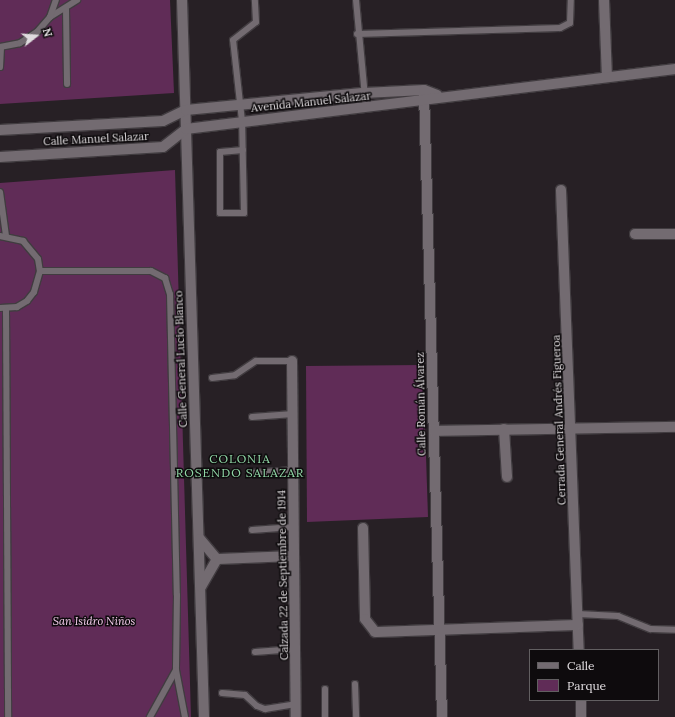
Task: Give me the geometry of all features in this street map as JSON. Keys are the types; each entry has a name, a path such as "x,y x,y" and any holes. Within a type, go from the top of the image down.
{"street":[{"name":"Calle General Lucio Blanco","path":"182,0 200,539 204,717"},
{"path":"604,0 607,77"},
{"name":"Avenida Manuel Salazar","path":"186,129 293,115 425,102 437,95 675,69"},
{"name":"Avenida Manuel Salazar","path":"186,110 364,93 424,90 437,95"},
{"name":"Calle Román Álvarez","path":"424,90 438,632 442,717"},
{"path":"291,100 293,115"},
{"name":"Calle Manuel Salazar","path":"0,130 163,121 186,110"},
{"name":"Calle Manuel Salazar","path":"0,157 163,147 186,129"},
{"name":"Cerrada General Andrés Figueroa","path":"562,190 579,649"},
{"path":"635,234 675,234"},
{"name":"Calzada 22 de Septiembre de 1914","path":"292,361 296,717"},
{"path":"434,431 571,427 675,427"},
{"path":"504,429 507,477"},
{"path":"363,528 365,619 368,627 383,633 438,632 578,625"},
{"path":"200,539 217,559"},
{"path":"217,559 294,556"},
{"path":"201,588 217,559"},
{"path":"581,701 581,717"}],"lane":[{"path":"50,17 56,0"},
{"path":"0,68 1,47 26,39 50,17 66,9 77,0"},
{"path":"243,150 220,152 220,213 244,213 243,150 242,121 233,40 256,22 255,0"},
{"path":"356,0 357,34 366,108"},
{"path":"357,34 560,28 570,23 572,0"},
{"path":"66,9 66,84"},
{"path":"0,192 3,236 32,249 40,271 31,297 17,307 3,309 8,717"},
{"path":"40,271 151,271 165,278 170,294 176,670 184,717"},
{"path":"212,378 235,375 256,361 292,361"},
{"path":"252,417 293,414"},
{"path":"252,473 293,470"},
{"path":"252,530 294,527"},
{"path":"578,614 623,616 652,629 675,630"},
{"path":"255,652 295,649"},
{"path":"150,717 176,670"},
{"path":"355,684 356,717"},
{"path":"325,689 325,717"},
{"path":"222,693 245,695 256,706 265,709 296,704"}],"green space":[{"path":"0,0 170,0 174,93 0,104"},
{"name":"San Isidro Niños","path":"175,170 191,717 0,717 0,183"},
{"path":"423,365 428,517 307,522 306,366"}],"district":[{"name":"COLONIA ROSENDO SALAZAR","path":"240,466"}]}
